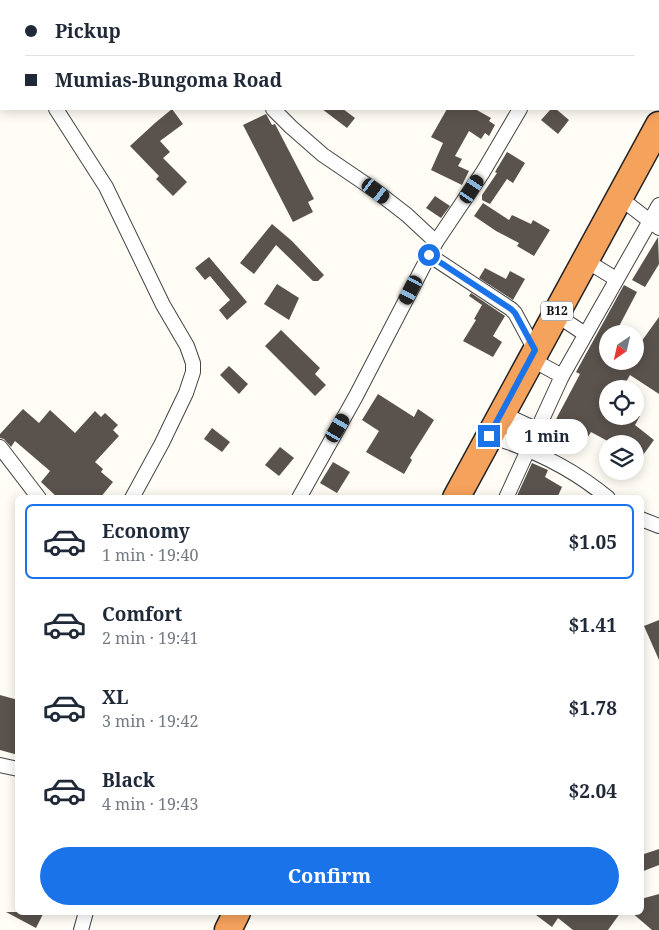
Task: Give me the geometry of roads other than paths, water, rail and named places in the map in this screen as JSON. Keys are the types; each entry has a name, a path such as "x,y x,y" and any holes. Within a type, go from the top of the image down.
{"highway":[{"name":"B12","path":"458,495 620,198 652,156 659,125"},
{"path":"228,930 236,915"}],"street":[{"path":"57,110 106,187 163,305 187,346 194,363 194,372 186,393 134,495"},
{"path":"274,110 323,155 376,191 436,242"},
{"path":"301,495 356,396 436,242 483,172 519,110"},
{"path":"620,198 655,225"},
{"path":"507,495 527,448 562,376 616,280 655,225 659,205"},
{"path":"429,255 511,309 515,313 533,354 562,376"},
{"path":"585,260 616,280"},
{"path":"555,314 585,334"},
{"path":"495,425 536,429"},
{"path":"495,425 527,448 570,470 604,495"},
{"path":"0,448 37,495"},
{"path":"644,520 659,526"},
{"path":"0,764 15,768"},
{"path":"82,930 85,915"}]}
